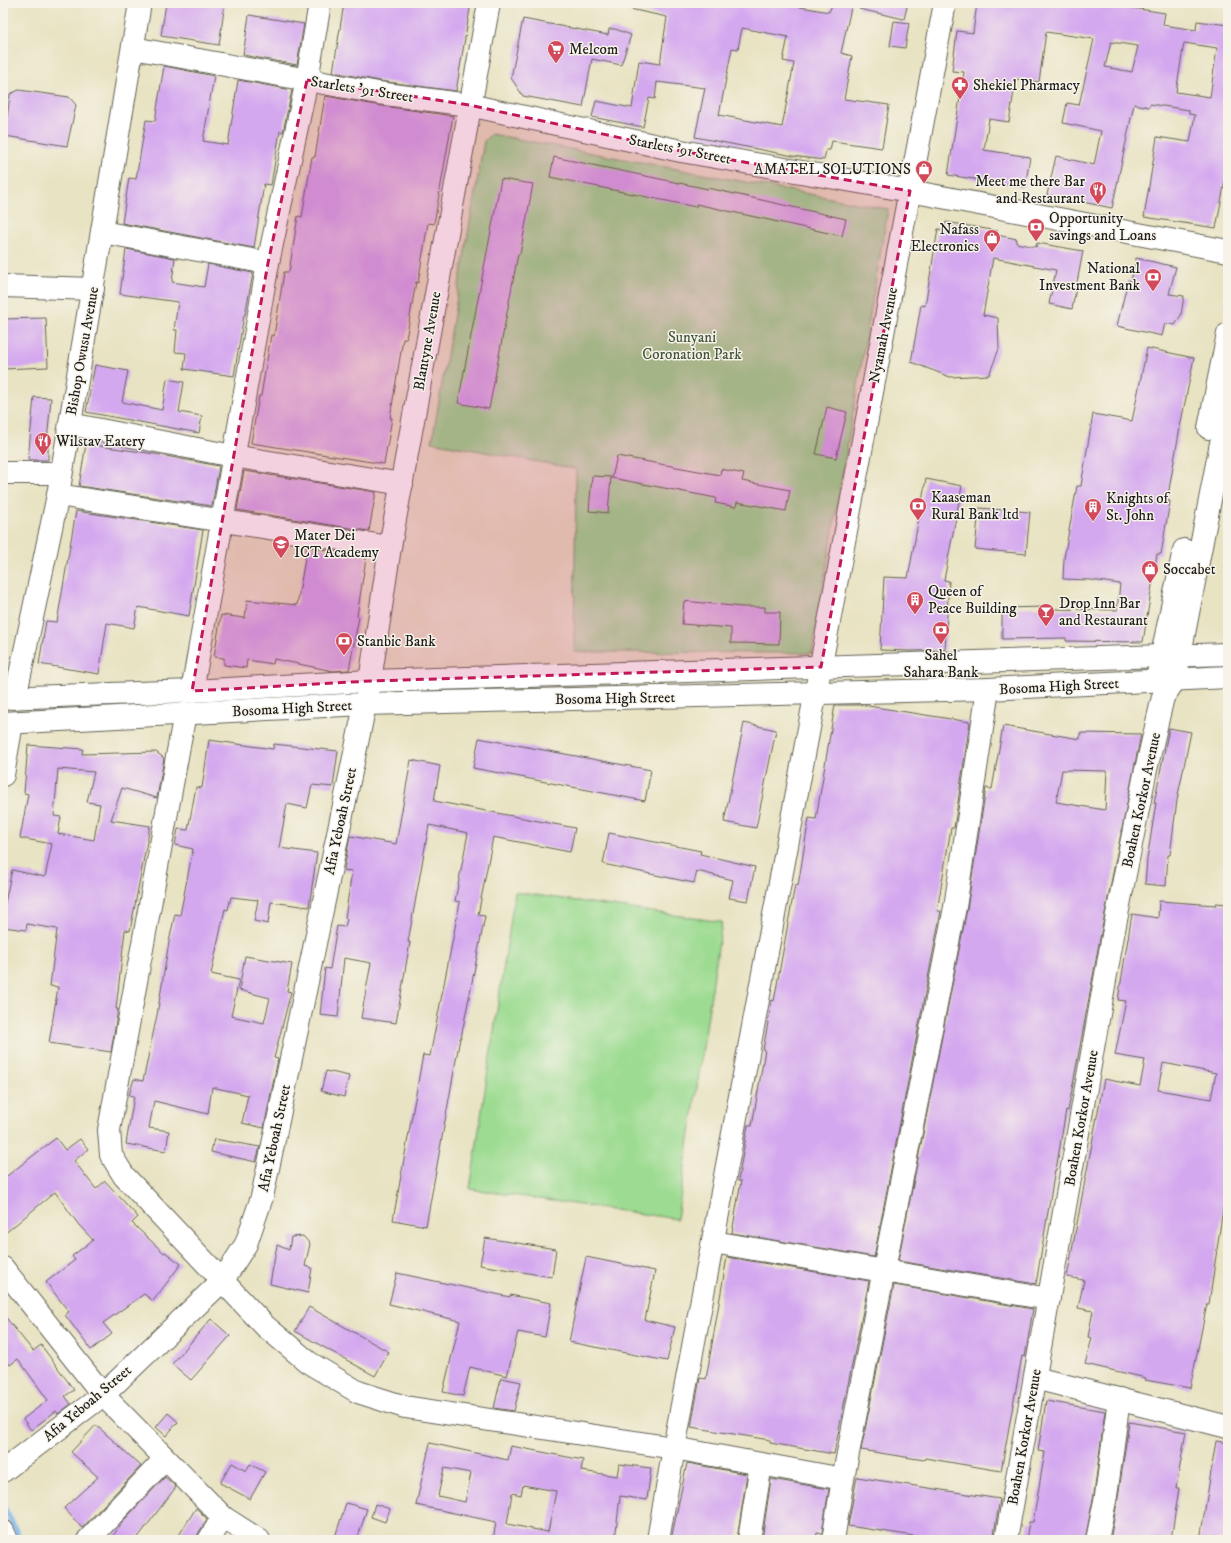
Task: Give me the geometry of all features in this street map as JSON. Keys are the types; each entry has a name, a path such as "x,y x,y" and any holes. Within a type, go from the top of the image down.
{"street":[{"name":"Bishop Owusu Avenue","path":"9,698 58,496 140,3"},
{"path":"192,691 268,263 307,80 320,3"},
{"name":"Blantyne Avenue","path":"370,681 390,547 469,105 489,3"},
{"name":"Nyamah Avenue","path":"658,1540 945,3"},
{"name":"Starlets '91 Street","path":"133,48 378,93 469,105 681,151 910,191 1228,251"},
{"path":"102,232 268,263"},
{"path":"3,286 92,289"},
{"name":"Boahen Korkor Avenue","path":"1006,1540 1114,935 1145,774 1165,686 1196,496 1228,334"},
{"name":"Boahen Korkor Avenue","path":"1170,656 1219,500 1228,407"},
{"path":"70,424 233,456 402,484"},
{"path":"3,473 61,473"},
{"path":"58,496 390,547"},
{"name":"Bosoma High Street","path":"9,698 192,691 370,681 1228,654"},
{"name":"Bosoma High Street","path":"8,723 364,704 816,692 1165,686 1228,677"},
{"name":"Afia Yeboah Street","path":"3,1471 103,1395 223,1280 246,1244 262,1197 370,681"},
{"path":"833,1540 955,907 988,689"},
{"path":"185,713 109,1130 111,1155 124,1176 265,1326 308,1362 358,1392 405,1406 674,1448 844,1479"},
{"path":"3,775 8,723"},
{"path":"713,1242 1049,1299"},
{"path":"3,1268 103,1395 223,1517 259,1540"},
{"path":"1035,1378 1228,1427"},
{"path":"1097,1540 1106,1496 1119,1399"},
{"path":"88,1540 165,1459"},
{"path":"749,1540 761,1464"},
{"path":"209,1540 223,1517"},
{"path":"3,1531 8,1540"}],"highlighted area":[{"path":"307,80 469,105 681,151 910,191 821,667 370,681 192,691 268,263"}],"green space":[{"name":"Sunyani Coronation Park","path":"491,134 888,209 812,653 574,652 576,469 432,442 484,141"},
{"path":"515,892 722,922 677,1219 470,1189"}],"building":[{"path":"166,3 225,3 219,45 161,36"},
{"path":"344,3 471,3 456,91 380,81 333,72"},
{"path":"631,3 778,3 829,12 833,3 852,3 841,53 852,56 844,99 889,105 882,148 832,141 830,150 826,150 824,160 793,156 695,137 705,88 657,82 655,99 649,98 643,127 592,117 596,101 632,108 639,61 660,64 667,17 630,9","holes":["742,28 788,37 783,61 794,63 782,127 719,115 732,48 738,49"]},
{"path":"859,3 908,3 904,19 859,9"},
{"path":"977,3 1101,3 1165,13 1163,25 1196,30 1197,21 1228,25 1228,165 1216,228 1144,217 1157,137 1190,142 1195,115 1189,114 1189,110 1150,104 1149,107 1134,104 1112,208 1047,195 1056,156 1094,165 1101,131 1063,123 1067,103 1079,105 1094,39 1046,32 1039,82 1016,79 1009,122 989,119 984,150 1030,157 1025,187 948,175 964,72 952,71 957,31 973,33","holes":["1111,42 1138,46 1132,72 1105,67","1184,43 1217,48 1210,97 1176,92"]},
{"path":"249,15 304,24 297,65 243,55"},
{"path":"523,19 608,35 609,29 615,29 631,35 621,65 592,59 583,107 523,96 511,78"},
{"path":"894,21 909,23 905,48 890,46"},
{"path":"164,66 214,76 203,141 228,145 238,80 292,90 283,132 280,131 271,185 264,184 254,248 122,223 129,178 136,179 146,120 155,121"},
{"path":"19,90 69,97 76,105 67,146 5,136 10,94"},
{"path":"325,96 453,116 434,224 428,223 418,283 416,282 406,339 403,339 384,464 251,443 259,396 261,396 271,335 274,336 284,272 289,272 298,216 302,217 312,157 315,157"},
{"path":"554,157 708,188 846,219 842,236 696,204 696,207 550,177"},
{"path":"501,179 533,184 520,254 518,254 489,409 458,403"},
{"path":"946,222 998,231 997,235 1017,239 1016,243 1036,247 1037,243 1083,251 1072,309 1049,304 1056,270 993,258 983,315 998,318 999,349 989,375 950,377 911,362 921,305 925,306 938,229 944,230"},
{"path":"126,249 175,258 172,282 204,287 208,264 253,273 244,315 234,376 184,369 186,353 175,352 177,330 174,330 178,302 120,294"},
{"path":"1136,258 1176,267 1169,294 1184,296 1181,315 1175,325 1165,323 1162,336 1117,326 1128,280 1131,281"},
{"path":"46,318 48,367 3,369 3,319"},
{"path":"1147,348 1194,358 1167,501 1170,501 1161,554 1157,554 1143,642 1066,641 1066,638 1002,639 1002,608 1046,607 1046,609 1117,610 1120,584 1091,580 1063,579 1064,558 1077,486 1081,486 1093,414 1132,421"},
{"path":"95,365 128,371 122,402 162,410 167,379 184,382 179,412 202,416 199,433 86,412"},
{"path":"34,397 51,398 47,442 48,460 28,460"},
{"path":"827,407 847,412 836,458 816,454"},
{"path":"86,444 155,454 219,466 212,506 79,486"},
{"path":"617,456 720,475 721,469 744,474 742,481 790,490 786,511 737,502 736,507 715,503 716,498 612,478"},
{"path":"244,471 376,492 369,531 237,510"},
{"path":"592,476 611,477 608,513 589,511"},
{"path":"926,479 962,486 944,580 949,581 945,650 880,650 884,577 908,578"},
{"path":"979,508 1030,512 1026,554 975,549"},
{"path":"76,511 203,530 189,616 138,607 134,628 107,623 99,674 39,664 46,621 57,622"},
{"path":"307,547 365,556 366,558 357,616 359,617 349,670 333,671 274,659 273,664 247,660 246,668 224,665 224,658 214,657 221,615 245,618 247,600 297,605"},
{"path":"684,601 742,607 765,607 765,612 780,612 779,644 731,643 731,628 682,624"},
{"path":"835,705 862,705 970,722 954,828 951,828 937,911 941,911 874,1257 732,1233 741,1181 738,1181 748,1125 752,1126 772,1000 774,1001 795,885 798,886 809,818 816,819"},
{"path":"744,723 776,730 756,828 724,822"},
{"path":"1003,726 1080,739 1080,733 1141,734 1101,933 1068,1111 1066,1110 1036,1284 898,1261 967,909 986,788 992,789","holes":["1062,770 1107,771 1105,810 1056,802"]},
{"path":"1169,728 1191,732 1177,800 1170,855 1168,855 1166,886 1145,884 1147,860 1156,803 1154,803"},
{"path":"479,738 651,770 645,801 473,768"},
{"path":"209,740 273,749 274,744 338,751 333,787 312,785 307,808 287,804 279,848 317,853 309,907 271,902 268,924 254,921 258,900 231,897 228,910 225,909 211,974 239,980 231,1016 264,1023 270,998 239,990 245,956 292,964 287,991 291,992 274,1058 278,1059 264,1128 242,1123 248,1095 212,1087 208,1114 154,1101 149,1128 169,1131 166,1151 126,1144 134,1096 129,1095 134,1079 143,1081 157,1015 175,914 180,915 193,849 175,845 178,829 188,830 196,787 202,788"},
{"path":"28,745 83,749 82,754 156,752 164,758 157,798 122,788 111,820 150,826 130,931 125,930 116,1009 118,1009 111,1052 49,1043 58,987 50,986 57,929 27,924 26,930 3,927 3,912 12,870 45,877 52,844 20,838 28,794 24,793","holes":["58,769 94,772 87,802 100,804 94,840 58,834 61,817 54,816"]},
{"path":"411,760 440,766 434,801 575,828 570,852 493,837 478,915 485,916 460,1038 426,1226 393,1220 423,1055 430,1056 460,902 455,901 468,833 429,825 408,942 410,942 396,1023 361,1018 371,963 344,958 338,1017 320,1015 325,968 330,969 337,926 345,927 347,919 345,918 352,871 344,870 350,836 396,844"},
{"path":"609,833 701,851 700,854 755,867 748,901 729,898 733,880 697,871 694,883 603,864"},
{"path":"1159,901 1216,905 1216,903 1228,904 1228,1181 1209,1304 1207,1304 1190,1388 1145,1380 1146,1378 1085,1364 1092,1338 1088,1337 1093,1311 1078,1308 1084,1280 1067,1277 1104,1079 1140,1086 1145,1060 1115,1055 1126,1001 1118,1000 1132,914 1158,918","holes":["1163,1063 1216,1073 1211,1099 1158,1090"]},
{"path":"326,1071 349,1076 344,1097 321,1091"},
{"path":"56,1138 65,1150 80,1139 88,1149 74,1161 96,1189 105,1181 138,1217 132,1223 164,1253 165,1252 181,1264 153,1301 144,1294 103,1323 112,1334 91,1350 65,1315 69,1312 46,1282 75,1260 72,1256 93,1240 78,1224 55,1192 3,1235 3,1179"},
{"path":"214,1139 260,1147 256,1162 211,1152"},
{"path":"303,1236 310,1244 305,1266 312,1268 308,1293 270,1284 277,1245 289,1250 291,1237"},
{"path":"485,1238 556,1249 552,1277 480,1265"},
{"path":"586,1257 655,1271 645,1320 675,1327 667,1361 569,1342"},
{"path":"727,1257 869,1281 834,1454 770,1443 770,1440 691,1427 700,1378 706,1379"},
{"path":"397,1273 510,1297 510,1295 551,1303 545,1337 518,1332 507,1376 470,1367 463,1396 443,1392 460,1321 389,1304"},
{"path":"894,1285 1033,1309 1025,1357 1022,1356 1001,1471 925,1458 924,1460 861,1450"},
{"path":"309,1307 389,1352 375,1376 295,1331"},
{"path":"3,1314 33,1351 41,1345 74,1390 65,1396 71,1404 58,1414 56,1411 31,1430 23,1419 48,1400 18,1359 10,1365 3,1357"},
{"path":"211,1319 230,1336 191,1380 172,1364"},
{"path":"501,1378 521,1382 514,1411 494,1408"},
{"path":"1046,1401 1105,1411 1094,1494 1085,1540 1063,1540 1040,1537 1040,1540 1026,1540 1029,1522 1033,1522 1045,1452 1038,1451"},
{"path":"168,1413 178,1422 166,1436 156,1427"},
{"path":"1129,1422 1186,1432 1176,1488 1179,1488 1171,1540 1110,1540 1118,1498"},
{"path":"96,1425 141,1466 82,1528 64,1508 98,1477 71,1452"},
{"path":"1216,1441 1228,1443 1228,1540 1200,1540"},
{"path":"430,1443 508,1460 511,1446 583,1460 581,1471 617,1476 619,1464 651,1468 647,1500 620,1496 615,1540 493,1540 496,1522 416,1505","holes":["444,1468 471,1473 465,1502 438,1496","523,1485 556,1491 548,1532 507,1524 512,1493 521,1495"]},
{"path":"232,1463 246,1471 250,1464 265,1472 250,1499 220,1483"},
{"path":"687,1463 747,1474 737,1540 711,1540 695,1538 695,1540 671,1540"},
{"path":"165,1477 176,1487 136,1540 110,1540 124,1520"},
{"path":"857,1477 1000,1499 993,1540 941,1540 848,1526"},
{"path":"771,1479 829,1489 822,1533 817,1532 816,1540 762,1540"},
{"path":"346,1503 367,1509 357,1540 334,1540"},
{"path":"375,1504 390,1509 385,1522 371,1517"},
{"path":"196,1508 207,1519 198,1534 197,1540 176,1540"}],"waterway":[{"path":"3,1505 21,1540"}],"place":[{"name":"Melcom","path":"556,64"},
{"name":"Shekiel Pharmacy","path":"960,100"},
{"name":"AMATEL SOLUTIONS","path":"924,184"},
{"name":"Meet me there Bar and Restaurant","path":"1098,205"},
{"name":"Opportunity savings and Loans","path":"1036,242"},
{"name":"Nafass Electronics","path":"992,253"},
{"name":"National Investment Bank","path":"1153,292"},
{"name":"Wilstav Eatery","path":"43,456"},
{"name":"Kaaseman Rural Bank ltd","path":"918,521"},
{"name":"Knights of St. John","path":"1093,522"},
{"name":"Mater Dei ICT Academy","path":"281,559"},
{"name":"Soccabet","path":"1150,584"},
{"name":"Queen of Peace Building","path":"915,615"},
{"name":"Drop Inn Bar and Restaurant","path":"1046,627"},
{"name":"Sahel Sahara Bank","path":"941,645"},
{"name":"Stanbic Bank","path":"344,656"}]}
